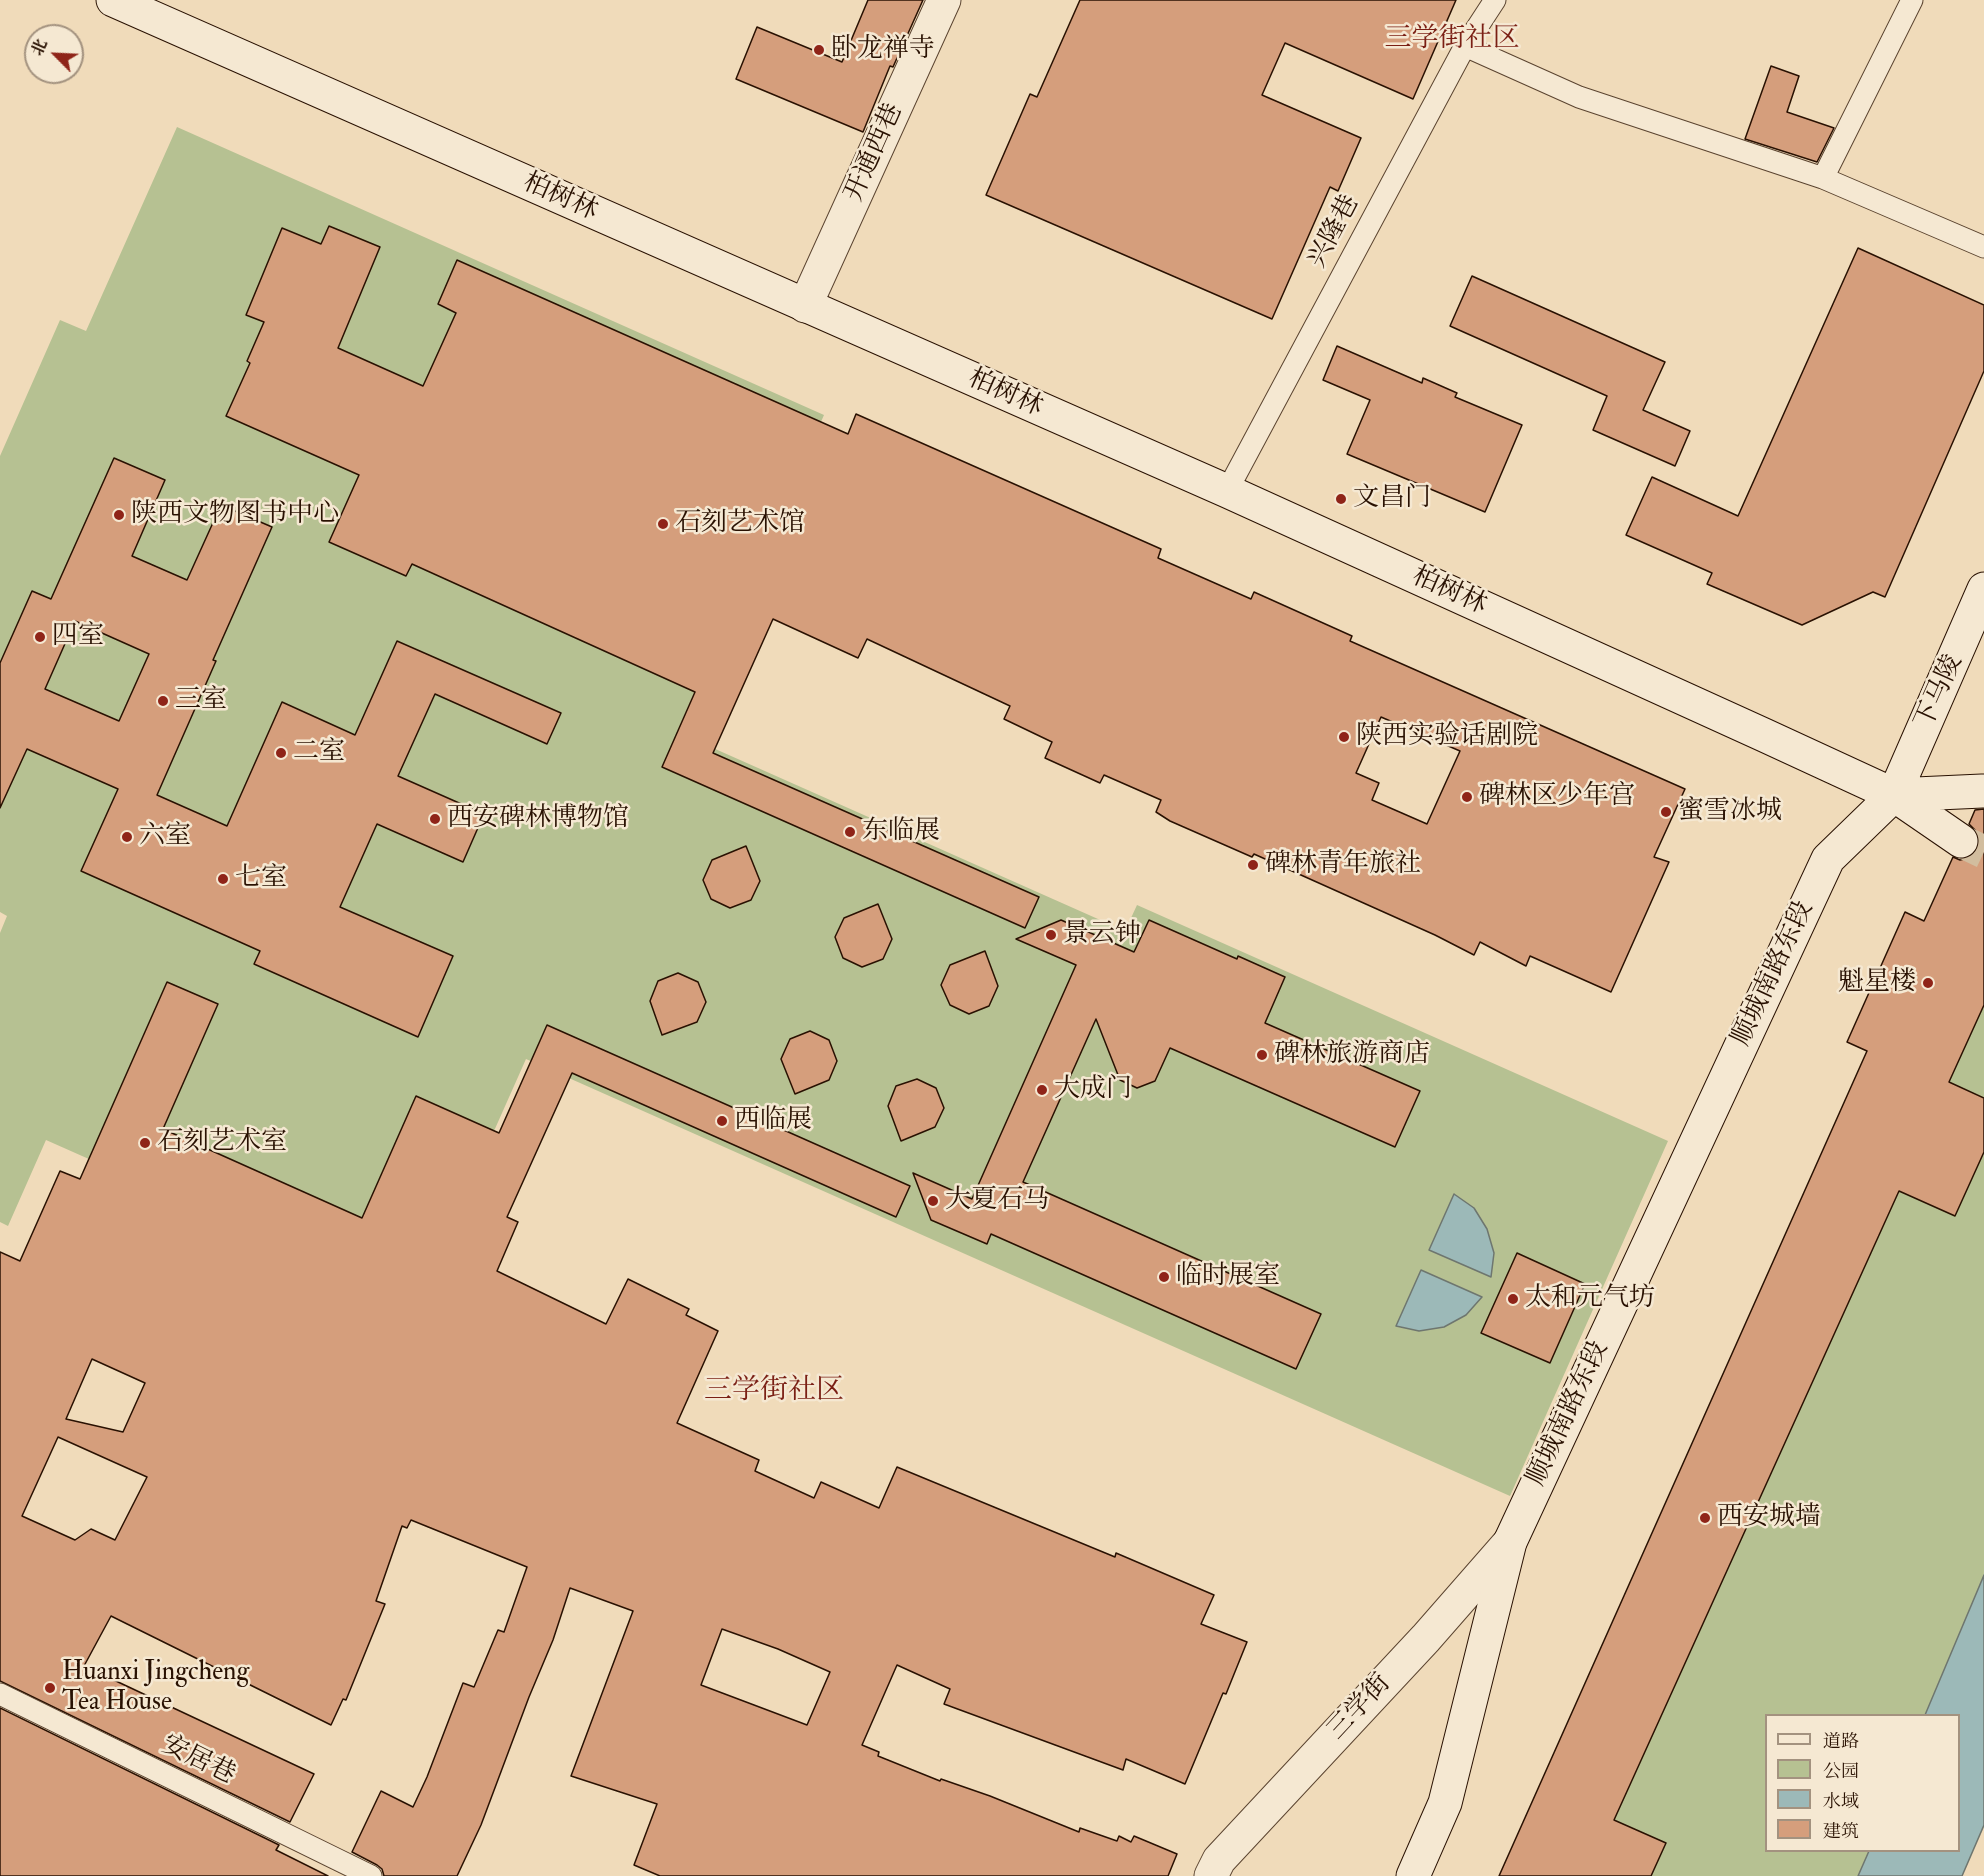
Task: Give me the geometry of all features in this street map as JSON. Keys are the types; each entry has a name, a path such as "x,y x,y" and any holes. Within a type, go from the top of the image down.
{"street":[{"name":"柏树林","path":"113,0 1227,491 1894,795 1960,841"},
{"name":"开通西巷","path":"805,306 944,0"},
{"name":"下马陵","path":"1894,795 1984,589"},
{"path":"1894,795 1982,791"},
{"name":"顺城南路东段","path":"1413,1876 1445,1803 1510,1542 1828,859 1894,795"},
{"name":"三学街","path":"1212,1876 1219,1860 1425,1638 1510,1542"}],"lane":[{"name":"兴隆巷","path":"1227,491 1465,46 1495,0"},
{"path":"1823,178 1912,0"},
{"path":"1465,46 1579,97 1823,178 1984,247"},
{"name":"安居巷","path":"0,1694 371,1876"}],"green space":[{"name":"西安碑林博物馆","path":"177,127 824,415 727,633 721,631 677,732 1125,931 1137,905 1668,1141 1510,1496 526,1059 494,1131 468,1120 391,1293 46,1140 8,1226 0,1222 0,933 7,916 0,912 0,456 60,320 86,331"},
{"path":"1984,1005 1984,1098 1949,1082"},
{"path":"1984,1152 1984,1581 1930,1714 1765,1714 1765,1852 1875,1852 1864,1876 1651,1876 1666,1843 1614,1820 1899,1191"}],"water":[{"path":"1454,1194 1474,1208 1487,1229 1494,1253 1491,1277 1429,1250"},
{"path":"1421,1270 1482,1297 1466,1315 1444,1327 1419,1331 1396,1326"},
{"path":"1984,1575 1984,1825 1962,1876 1858,1876 1869,1852 1960,1852 1960,1714 1925,1714"}],"building":[{"name":"卧龙禅寺","path":"868,0 923,0 893,67 890,66 863,132 736,79 757,27 842,62"},
{"path":"1080,0 1456,0 1413,99 1285,43 1262,95 1361,138 1338,191 1330,187 1272,319 986,195 1030,94 1037,97"},
{"path":"1771,66 1799,76 1787,112 1834,128 1817,162 1745,139"},
{"path":"329,226 380,247 338,348 423,386 456,313 438,304 457,260 848,434 856,414 1161,549 1158,558 1251,599 1254,592 1352,636 1350,641 1685,789 1654,857 1669,862 1611,992 1530,956 1526,966 1480,942 1474,955 1435,935 1254,854 1252,857 1170,821 1156,812 1161,800 1104,775 1100,783 1045,758 1052,742 1004,719 1010,706 867,639 858,658 773,619 713,753 1039,897 1025,928 662,767 695,692 412,564 406,576 329,542 359,475 226,416 250,363 247,361 264,322 246,315 282,228 321,244","holes":["1381,717 1460,751 1427,824 1372,800 1379,783 1356,773"]},
{"path":"1858,248 1984,305 1984,371 1885,597 1873,592 1802,625 1707,584 1712,573 1626,535 1652,477 1738,516"},
{"path":"1472,276 1665,362 1643,410 1690,431 1675,466 1593,430 1607,396 1450,326"},
{"path":"1337,346 1422,383 1423,378 1457,393 1455,397 1522,425 1485,512 1347,454 1370,400 1323,380"},
{"path":"114,458 165,480 132,556 187,580 221,505 272,527 157,795 227,826 282,702 355,735 397,641 561,713 547,744 435,694 398,776 484,814 463,862 377,824 340,907 453,956 418,1037 254,964 260,951 81,871 118,789 27,749 0,808 0,663 32,591 51,599","holes":["75,621 149,654 119,721 45,689"]},
{"name":"西安城墙","path":"1984,809 1984,1005 1949,1082 1984,1098 1984,1152 1955,1216 1899,1191 1614,1820 1666,1843 1651,1876 1499,1876 1867,1051 1847,1042 1905,912 1924,921 1953,857 1960,860 1969,858 1977,851 1980,842 1978,833 1969,824 1975,810"},
{"path":"746,846 760,881 751,900 730,908 711,899 703,880 712,860"},
{"path":"878,904 892,939 883,959 862,967 843,958 835,937 844,918"},
{"path":"1061,920 1134,952 1149,920 1237,959 1238,956 1285,977 1265,1023 1420,1091 1395,1147 1170,1048 1155,1081 1137,1088 1120,1080 1096,1019 1023,1182 1321,1314 1296,1369 991,1234 987,1244 931,1220 913,1173 972,1199 1076,965 1016,939"},
{"path":"985,951 998,986 989,1006 969,1014 950,1005 941,985 950,965"},
{"path":"678,973 698,982 706,1002 697,1022 662,1035 650,1001 658,981"},
{"path":"167,982 218,1004 163,1129 362,1218 416,1096 499,1133 547,1025 910,1186 896,1217 572,1073 507,1217 518,1222 497,1271 606,1324 628,1279 689,1309 686,1315 718,1331 677,1423 759,1460 755,1471 814,1498 821,1482 879,1508 897,1467 1115,1557 1116,1553 1214,1595 1201,1624 1247,1642 1185,1784 1126,1759 1123,1770 944,1704 950,1689 897,1665 862,1745 879,1752 878,1756 940,1781 941,1779 990,1796 1079,1832 1080,1828 1117,1841 1119,1836 1131,1842 1134,1836 1177,1854 1168,1876 660,1876 634,1865 657,1804 571,1776 633,1611 570,1588 553,1640 481,1825 457,1876 384,1876 382,1869 377,1865 352,1852 381,1791 413,1807 463,1683 474,1687 498,1630 504,1632 527,1567 411,1520 407,1528 402,1526 376,1601 385,1604 346,1700 343,1699 331,1725 111,1616 84,1666 314,1774 290,1822 0,1681 0,1252 20,1261 60,1171 80,1179","holes":["92,1359 145,1383 123,1432 66,1419","58,1437 147,1477 115,1540 91,1529 75,1540 22,1516","722,1629 778,1649 830,1672 807,1725 701,1685"]},
{"path":"810,1031 829,1040 837,1061 829,1080 795,1094 781,1059 790,1039"},
{"path":"917,1079 936,1088 944,1108 935,1127 901,1141 888,1106 896,1086"},
{"path":"1517,1253 1585,1284 1550,1363 1481,1333"},
{"path":"0,1708 279,1845 276,1850 328,1876 0,1876"}],"tunnel":[{"path":"1961,841 1984,852"}],"place":[{"name":"卧龙禅寺","path":"819,50"},
{"name":"文昌门","path":"1341,499"},
{"name":"陕西文物图书中心","path":"119,515"},
{"name":"石刻艺术馆","path":"663,524"},
{"name":"四室","path":"40,637"},
{"name":"三室","path":"163,701"},
{"name":"陕西实验话剧院","path":"1344,737"},
{"name":"二室","path":"281,753"},
{"name":"碑林区少年宫","path":"1467,797"},
{"name":"蜜雪冰城","path":"1666,812"},
{"name":"西安碑林博物馆","path":"435,819"},
{"name":"东临展","path":"850,832"},
{"name":"六室","path":"127,837"},
{"name":"碑林青年旅社","path":"1253,865"},
{"name":"七室","path":"223,879"},
{"name":"景云钟","path":"1051,935"},
{"name":"魁星楼","path":"1928,983"},
{"name":"碑林旅游商店","path":"1262,1055"},
{"name":"大成门","path":"1042,1090"},
{"name":"西临展","path":"722,1121"},
{"name":"石刻艺术室","path":"145,1143"},
{"name":"大夏石马","path":"933,1201"},
{"name":"临时展室","path":"1164,1277"},
{"name":"太和元气坊","path":"1513,1299"},
{"name":"西安城墙","path":"1705,1518"},
{"name":"Huanxi Jingcheng Tea House","path":"50,1688"}],"district":[{"name":"三学街社区","path":"1452,40"},
{"name":"三学街社区","path":"774,1392"}]}
